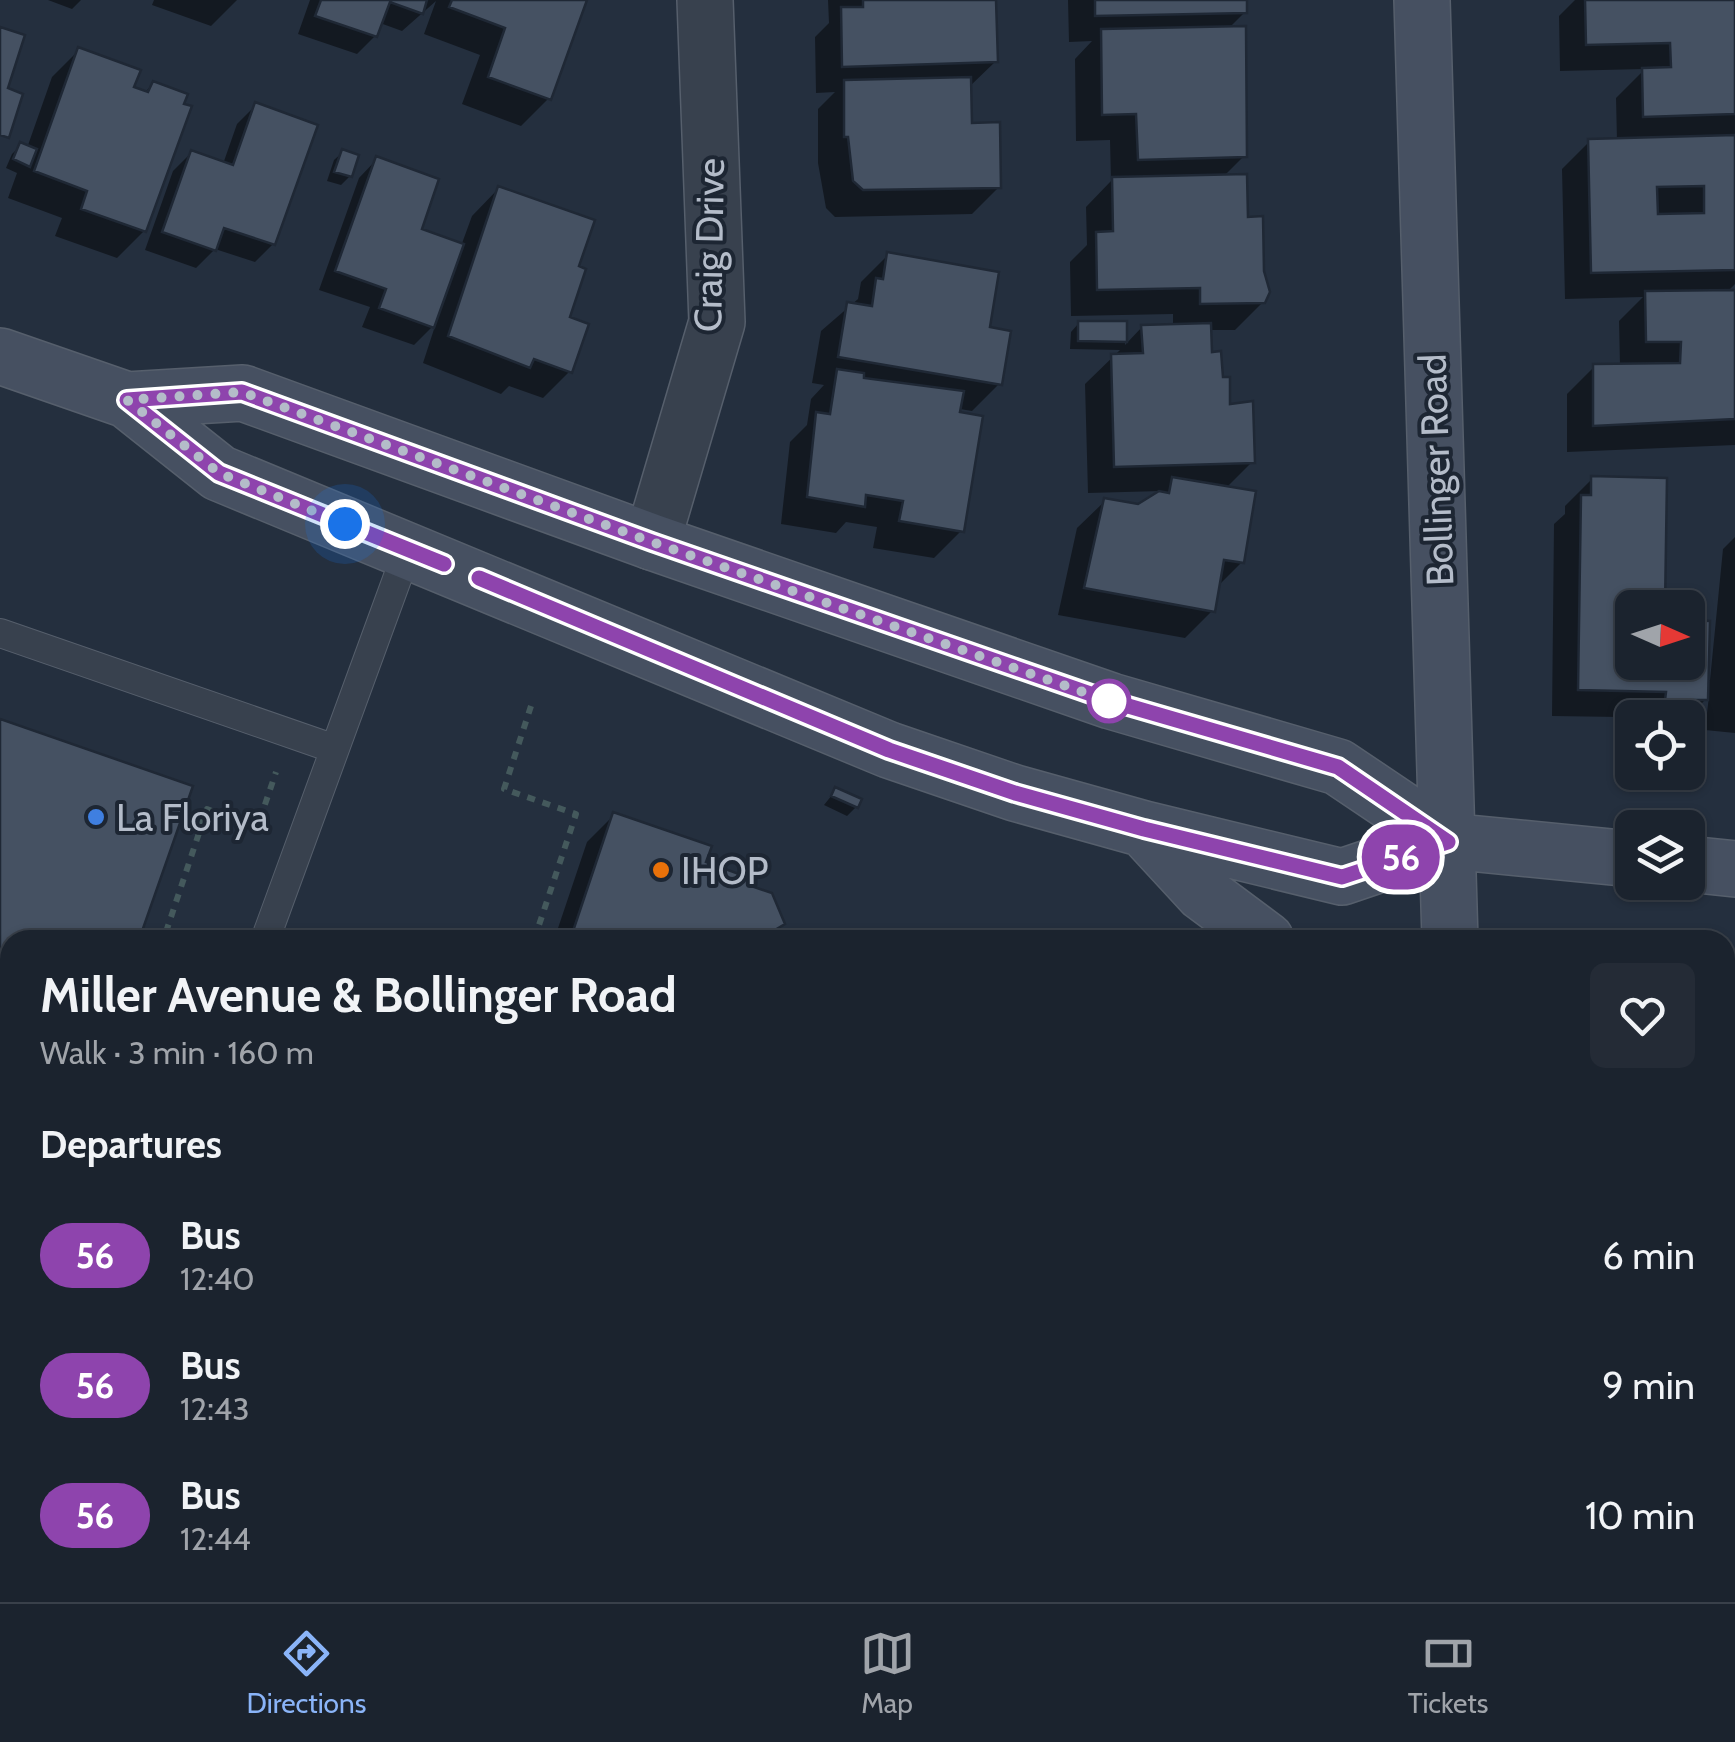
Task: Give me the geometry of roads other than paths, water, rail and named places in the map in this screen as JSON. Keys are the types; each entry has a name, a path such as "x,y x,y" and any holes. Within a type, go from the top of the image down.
{"main road":[{"name":"Bollinger Road","path":"1422,0 1450,930"},
{"path":"0,356 127,400 219,473 889,750 1015,793 1342,877 1448,842 1615,858"},
{"path":"127,400 242,392 652,542 1111,701 1338,767 1448,842"},
{"path":"1144,829 1203,894 1252,930"},
{"path":"1705,866 1735,869"}],"street":[{"name":"Craig Drive","path":"652,542 717,322 705,0"}],"lane":[{"path":"268,930 408,549"},
{"path":"0,633 332,748"}],"place":[{"name":"La Floriya","path":"96,817"},
{"name":"IHOP","path":"661,870"}]}
